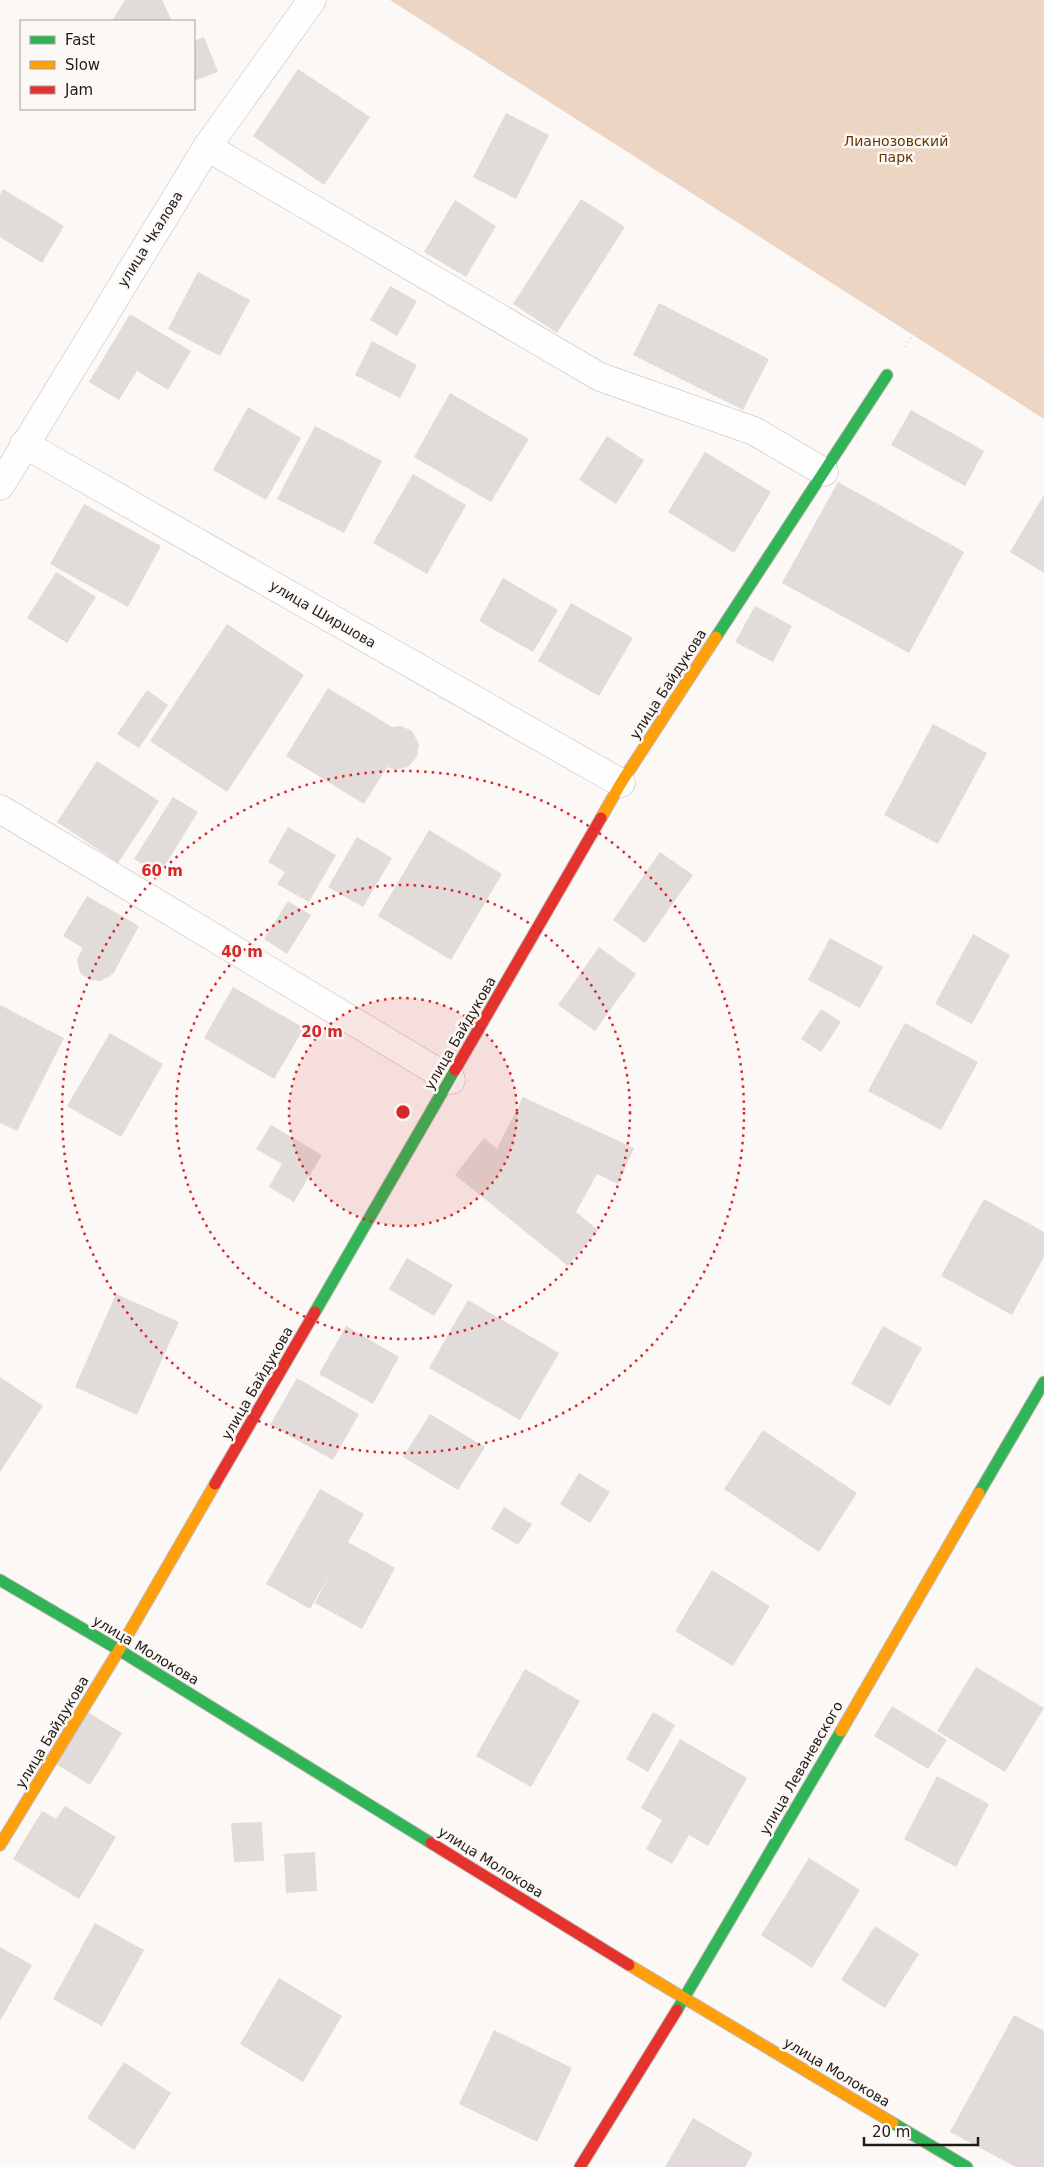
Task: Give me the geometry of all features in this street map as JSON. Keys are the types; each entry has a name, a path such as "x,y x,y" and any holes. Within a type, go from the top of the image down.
{"street":[{"name":"улица Чкалова","path":"0,486 207,147 312,0"},
{"path":"207,147 600,377 754,432 824,472"},
{"name":"улица Байдукова","path":"0,1845 119,1650 451,1080 621,783 887,375"},
{"name":"улица Ширшова","path":"24,444 621,783"},
{"path":"0,809 451,1080"},
{"name":"улица Леваневского","path":"580,2167 684,1999 1044,1382"},
{"name":"улица Молокова","path":"0,1580 119,1650 684,1999 967,2167"}],"path":[{"path":"576,0 628,52 784,171 959,268 1044,285"},
{"path":"1008,277 1044,252"},
{"path":"959,268 1021,339 1044,357"},
{"path":"887,375 959,268"}],"green space":[{"name":"Лианозовский парк","path":"390,0 1044,0 1044,419"}],"building":[{"path":"125,0 162,0 172,20 113,20"},
{"path":"204,37 218,72 195,81 195,41"},
{"path":"298,69 370,117 324,185 253,136"},
{"path":"506,113 549,135 516,199 473,177"},
{"path":"3,189 64,226 42,263 0,237 0,195"},
{"path":"581,199 625,227 557,333 513,304"},
{"path":"455,200 496,226 466,277 424,252"},
{"path":"198,272 250,300 220,356 168,329"},
{"path":"390,286 417,301 397,336 370,320"},
{"path":"659,303 769,359 743,410 633,355"},
{"path":"130,314 191,351 168,390 137,371 119,400 89,382"},
{"path":"372,341 417,365 400,398 355,375"},
{"path":"450,393 529,439 491,502 414,457"},
{"path":"248,407 301,438 266,500 213,470"},
{"path":"911,410 984,451 965,486 891,445"},
{"path":"315,426 382,461 344,533 277,499"},
{"path":"607,436 644,460 616,504 579,480"},
{"path":"705,452 771,492 734,553 668,512"},
{"path":"413,474 466,505 427,574 373,543"},
{"path":"838,482 964,552 909,653 782,583"},
{"path":"1044,495 1044,573 1010,552"},
{"path":"84,504 161,546 128,607 50,564"},
{"path":"56,572 96,597 67,643 27,618"},
{"path":"503,578 558,610 533,652 479,621"},
{"path":"571,603 633,638 599,696 538,661"},
{"path":"755,606 792,626 773,662 735,642"},
{"path":"227,624 304,675 227,792 150,741"},
{"path":"328,688 392,727 401,726 412,731 419,744 417,757 408,767 395,770 387,767 364,804 286,756"},
{"path":"147,690 168,705 139,748 117,734"},
{"path":"933,724 987,753 938,844 884,815"},
{"path":"97,761 159,801 118,863 57,822"},
{"path":"173,797 198,812 159,875 134,859"},
{"path":"288,827 336,855 309,902 277,884 285,872 268,862"},
{"path":"429,830 502,874 451,960 378,916"},
{"path":"357,837 392,858 363,907 328,887"},
{"path":"660,852 693,875 645,943 613,920"},
{"path":"87,896 139,926 113,974 101,981 90,980 81,974 77,959 83,948 63,936"},
{"path":"288,901 311,915 287,954 264,939"},
{"path":"973,934 1010,955 972,1024 935,1004"},
{"path":"830,938 883,967 860,1008 808,980"},
{"path":"599,947 636,974 595,1031 558,1005"},
{"path":"233,987 304,1028 274,1079 204,1038"},
{"path":"0,1005 64,1038 17,1131 0,1123"},
{"path":"821,1009 841,1022 821,1052 801,1039"},
{"path":"905,1023 978,1062 941,1130 868,1091"},
{"path":"110,1033 163,1064 121,1137 67,1106"},
{"path":"523,1097 634,1148 618,1184 597,1174 576,1212 598,1230 568,1266 455,1175 484,1138 497,1149"},
{"path":"271,1125 322,1155 294,1202 269,1187 282,1164 256,1149"},
{"path":"984,1199 1044,1232 1044,1257 1012,1315 941,1276"},
{"path":"407,1258 453,1285 434,1316 389,1289"},
{"path":"116,1294 179,1322 137,1415 75,1387"},
{"path":"468,1300 559,1353 520,1420 429,1368"},
{"path":"346,1326 399,1357 373,1404 319,1374"},
{"path":"883,1326 922,1348 890,1406 851,1384"},
{"path":"0,1377 43,1406 0,1472"},
{"path":"297,1378 359,1414 333,1460 270,1425"},
{"path":"430,1414 485,1447 458,1490 403,1457"},
{"path":"763,1430 857,1493 819,1552 724,1489"},
{"path":"579,1473 610,1492 590,1523 560,1504"},
{"path":"320,1489 364,1514 348,1542 395,1568 362,1629 315,1603 331,1572 310,1609 266,1584"},
{"path":"504,1507 532,1524 518,1545 491,1529"},
{"path":"712,1570 770,1606 733,1666 675,1631"},
{"path":"976,1667 1044,1708 1005,1772 937,1731"},
{"path":"525,1669 580,1701 531,1787 476,1756"},
{"path":"892,1706 947,1740 928,1769 874,1736"},
{"path":"87,1712 122,1733 90,1785 56,1764"},
{"path":"653,1712 675,1725 648,1772 626,1759"},
{"path":"680,1739 747,1778 708,1846 689,1835 672,1864 646,1849 662,1820 641,1808"},
{"path":"937,1776 989,1804 956,1867 904,1839"},
{"path":"65,1806 116,1837 79,1899 13,1859 42,1811 56,1819"},
{"path":"262,1822 264,1861 234,1862 231,1823"},
{"path":"315,1852 317,1891 286,1893 284,1854"},
{"path":"809,1858 860,1890 812,1968 761,1935"},
{"path":"95,1923 144,1950 102,2026 53,1999"},
{"path":"875,1926 919,1954 885,2008 841,1980"},
{"path":"0,1947 32,1965 0,2021"},
{"path":"279,1978 342,2016 303,2082 240,2044"},
{"path":"1014,2015 1044,2031 1044,2167 1016,2167 950,2132"},
{"path":"494,2030 572,2068 537,2142 459,2104"},
{"path":"124,2062 171,2093 134,2150 87,2118"},
{"path":"693,2118 753,2153 745,2167 665,2167"}],"traffic: fast":[{"path":"716,637 887,375"},
{"path":"315,1312 455,1070"},
{"path":"979,1493 1044,1382"},
{"path":"0,1580 119,1650 431,1843"},
{"path":"677,2010 841,1731"},
{"path":"893,2123 967,2167"}],"traffic: slow":[{"path":"601,818 621,783 716,637"},
{"path":"0,1845 119,1650 215,1484"},
{"path":"841,1731 979,1493"},
{"path":"629,1965 893,2123"}],"traffic: jam":[{"path":"455,1070 601,818"},
{"path":"215,1484 315,1312"},
{"path":"431,1843 629,1965"},
{"path":"580,2167 677,2010"}]}
